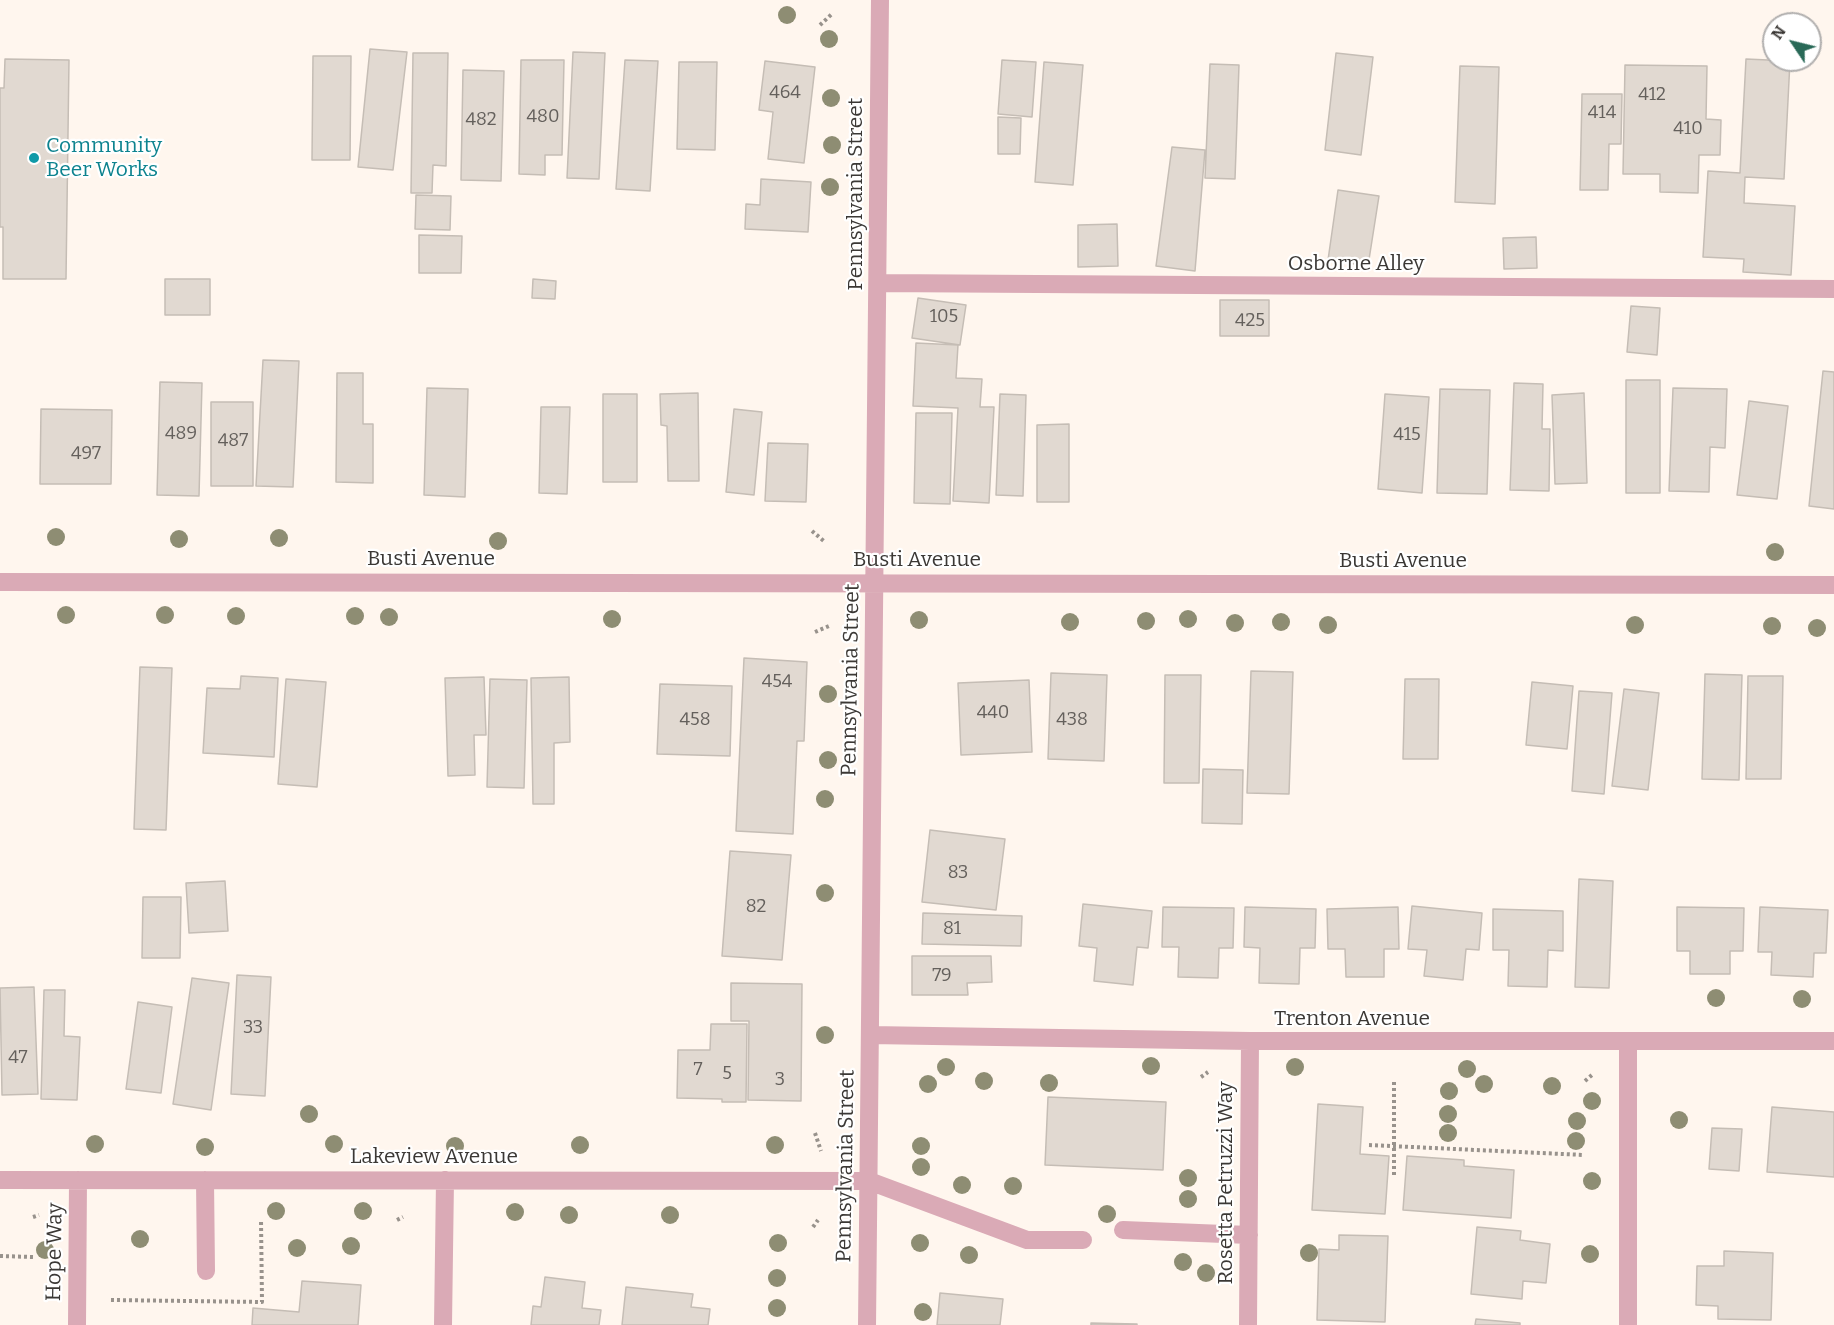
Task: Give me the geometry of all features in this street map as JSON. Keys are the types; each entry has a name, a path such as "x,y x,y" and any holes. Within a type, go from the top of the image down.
{"street":[{"name":"Pennsylvania Street","path":"867,1325 880,0"},
{"name":"Osborne Alley","path":"878,284 1834,289"},
{"name":"Busti Avenue","path":"0,582 1834,585"},
{"name":"Trenton Avenue","path":"870,1035 1250,1041 1834,1041"},
{"name":"Rosetta Petruzzi Way","path":"1248,1325 1250,1041"},
{"path":"1628,1041 1628,1325"},
{"name":"Lakeview Avenue","path":"0,1180 869,1181"},
{"name":"Hope Way","path":"77,1325 78,1180"},
{"path":"205,1180 206,1271"},
{"path":"443,1325 445,1180"},
{"path":"869,1181 1027,1240 1083,1240"},
{"path":"1123,1230 1249,1235"}],"path":[{"path":"820,25 833,13"},
{"path":"812,531 825,542"},
{"path":"815,632 830,626"},
{"path":"1201,1077 1208,1072"},
{"path":"1585,1081 1592,1076"},
{"path":"1394,1080 1394,1175"},
{"path":"815,1133 821,1151"},
{"path":"1369,1145 1584,1155"},
{"path":"33,1217 39,1215"},
{"path":"397,1220 403,1217"},
{"path":"813,1227 818,1220"},
{"path":"0,1256 33,1257"}],"building":[{"path":"370,49 407,52 393,170 358,167"},
{"path":"573,52 605,53 599,179 567,178"},
{"path":"413,53 448,53 446,166 433,165 432,193 411,193"},
{"path":"1336,53 1373,57 1361,155 1325,150"},
{"path":"313,56 351,56 350,160 312,160"},
{"name":"Community Beer Works","path":"5,59 69,60 66,279 3,279 3,227 0,227 0,88 4,88"},
{"path":"1746,59 1762,60 1762,72 1789,72 1784,179 1745,177 1744,203 1795,206 1791,275 1743,272 1744,259 1703,257 1708,171 1740,173"},
{"path":"521,60 564,60 562,155 545,155 545,175 519,174"},
{"path":"625,60 658,61 650,191 616,189"},
{"path":"1002,60 1036,62 1032,117 998,114"},
{"path":"765,61 815,67 804,163 768,159 773,112 759,110"},
{"path":"679,62 717,62 715,150 677,149"},
{"path":"1044,62 1083,65 1073,185 1035,182"},
{"path":"1210,64 1239,65 1235,179 1205,178"},
{"path":"1625,65 1707,66 1706,119 1721,120 1720,155 1699,155 1698,193 1660,192 1660,174 1623,174"},
{"path":"1460,66 1499,67 1495,204 1455,202"},
{"path":"463,70 504,71 501,181 461,180"},
{"path":"1582,94 1622,94 1621,144 1609,144 1608,190 1580,190"},
{"path":"998,117 1021,118 1020,154 998,154"},
{"path":"1172,147 1205,150 1195,271 1156,266"},
{"path":"761,179 811,182 808,232 745,229 746,204 760,205"},
{"path":"1338,190 1379,196 1368,266 1328,260"},
{"path":"416,195 451,196 450,230 415,229"},
{"path":"1117,224 1118,266 1078,267 1078,225"},
{"path":"419,235 462,236 461,273 419,273"},
{"path":"1536,237 1537,268 1504,269 1503,238"},
{"path":"165,279 210,279 210,315 165,315"},
{"path":"533,279 556,281 555,299 532,298"},
{"path":"918,298 966,305 960,345 912,338"},
{"path":"1220,300 1269,300 1269,336 1220,336"},
{"path":"1631,306 1660,308 1657,355 1627,352"},
{"path":"916,343 958,345 956,378 982,379 980,407 994,407 989,503 953,501 958,408 913,406"},
{"path":"263,360 299,361 293,487 256,486"},
{"path":"1823,371 1834,372 1834,509 1809,506"},
{"path":"337,373 363,373 363,424 373,424 373,483 336,482"},
{"path":"1626,380 1660,380 1660,493 1626,493"},
{"path":"160,382 202,383 199,496 157,495"},
{"path":"1514,383 1543,384 1542,429 1550,429 1549,491 1510,490"},
{"path":"427,388 468,389 465,497 424,495"},
{"path":"1673,388 1727,389 1725,448 1710,447 1709,492 1669,491"},
{"path":"1440,389 1490,390 1487,494 1437,493"},
{"path":"698,393 699,481 668,481 667,426 661,425 660,394"},
{"path":"1584,393 1587,483 1555,484 1552,395"},
{"path":"603,394 637,394 637,482 603,482"},
{"path":"1000,394 1026,395 1023,496 996,495"},
{"path":"1385,394 1429,397 1422,493 1378,489"},
{"path":"1749,401 1788,406 1777,499 1737,495"},
{"path":"211,402 253,402 253,486 211,486"},
{"path":"541,407 570,407 567,494 539,493"},
{"path":"41,409 112,410 111,484 40,484"},
{"path":"734,409 762,412 754,495 726,492"},
{"path":"916,413 952,413 950,504 914,503"},
{"path":"1069,424 1069,502 1037,502 1037,425"},
{"path":"768,443 808,444 806,502 765,501"},
{"path":"744,658 807,662 804,741 797,741 793,834 736,831"},
{"path":"140,667 172,668 166,830 134,829"},
{"path":"1251,671 1293,672 1289,794 1247,793"},
{"path":"1051,673 1107,675 1104,761 1048,759"},
{"path":"1705,674 1742,675 1739,780 1702,779"},
{"path":"1165,675 1201,675 1199,783 1164,783"},
{"path":"241,676 278,678 274,757 203,753 207,688 240,689"},
{"path":"1748,676 1783,676 1781,779 1746,779"},
{"path":"484,677 486,735 474,735 475,775 448,776 445,678"},
{"path":"569,677 570,742 554,743 554,804 533,804 531,678"},
{"path":"286,679 326,682 317,787 278,784"},
{"path":"490,679 527,680 524,788 487,787"},
{"path":"1405,679 1439,679 1438,759 1403,759"},
{"path":"1029,680 1032,752 961,755 958,683"},
{"path":"1532,682 1573,686 1567,749 1526,745"},
{"path":"660,684 732,686 730,756 657,754"},
{"path":"1624,689 1659,693 1648,790 1612,786"},
{"path":"1579,691 1612,693 1604,794 1572,791"},
{"path":"1203,769 1243,770 1242,824 1202,823"},
{"path":"930,830 1005,839 996,910 922,902"},
{"path":"730,851 791,855 782,960 722,956"},
{"path":"1579,879 1613,881 1609,988 1575,987"},
{"path":"225,881 228,931 189,933 186,883"},
{"path":"143,897 181,897 180,958 142,958"},
{"path":"1083,904 1152,911 1148,948 1137,947 1133,985 1094,981 1097,948 1079,946"},
{"path":"1412,906 1482,913 1479,950 1466,949 1463,980 1424,976 1427,950 1408,949"},
{"path":"1163,907 1234,908 1233,948 1219,948 1218,978 1178,977 1179,947 1162,947"},
{"path":"1245,907 1316,909 1315,948 1300,948 1299,984 1259,983 1260,948 1244,947"},
{"path":"1398,907 1399,949 1384,949 1384,977 1346,977 1345,949 1328,949 1327,909"},
{"path":"1677,907 1744,908 1743,951 1730,951 1730,974 1690,974 1690,951 1677,951"},
{"path":"1760,907 1828,910 1826,953 1814,953 1813,977 1771,975 1772,952 1758,952"},
{"path":"1493,909 1563,911 1563,951 1548,950 1547,987 1508,986 1509,950 1493,950"},
{"path":"923,913 1022,916 1021,946 922,944"},
{"path":"912,956 991,956 992,982 967,983 968,995 912,995"},
{"path":"237,975 271,977 265,1096 231,1094"},
{"path":"192,978 229,983 211,1110 173,1104"},
{"path":"731,983 802,984 801,1101 748,1100 749,1021 731,1021"},
{"path":"34,987 38,1094 2,1095 0,988"},
{"path":"44,990 65,990 64,1036 80,1037 77,1100 41,1099"},
{"path":"138,1002 172,1007 161,1093 126,1089"},
{"path":"711,1024 747,1024 746,1102 677,1098 678,1050 710,1050"},
{"path":"1048,1097 1166,1102 1163,1170 1045,1165"},
{"path":"1318,1104 1363,1107 1360,1154 1389,1156 1385,1214 1312,1210"},
{"path":"1772,1107 1834,1112 1834,1177 1767,1172"},
{"path":"1712,1128 1742,1129 1739,1171 1709,1169"},
{"path":"1407,1156 1464,1160 1464,1166 1514,1170 1511,1218 1403,1210"},
{"path":"1477,1227 1521,1231 1520,1240 1550,1244 1546,1283 1523,1281 1522,1299 1471,1294"},
{"path":"1339,1235 1388,1236 1385,1322 1317,1320 1319,1249 1339,1250"},
{"path":"1724,1251 1773,1253 1771,1320 1718,1319 1718,1306 1696,1305 1697,1266 1724,1266"},
{"path":"545,1277 585,1282 582,1308 601,1310 599,1325 531,1325 533,1306 541,1307"},
{"path":"302,1281 361,1285 358,1325 252,1325 253,1308 299,1312"},
{"path":"626,1287 693,1294 691,1307 710,1309 708,1325 622,1325"},
{"path":"940,1293 1003,1299 1000,1325 937,1325"},
{"path":"1476,1319 1520,1323 1520,1325 1475,1325"},
{"path":"1091,1323 1137,1324 1137,1325 1091,1325"}],"place":[{"name":"Community Beer Works","path":"34,158"}]}
